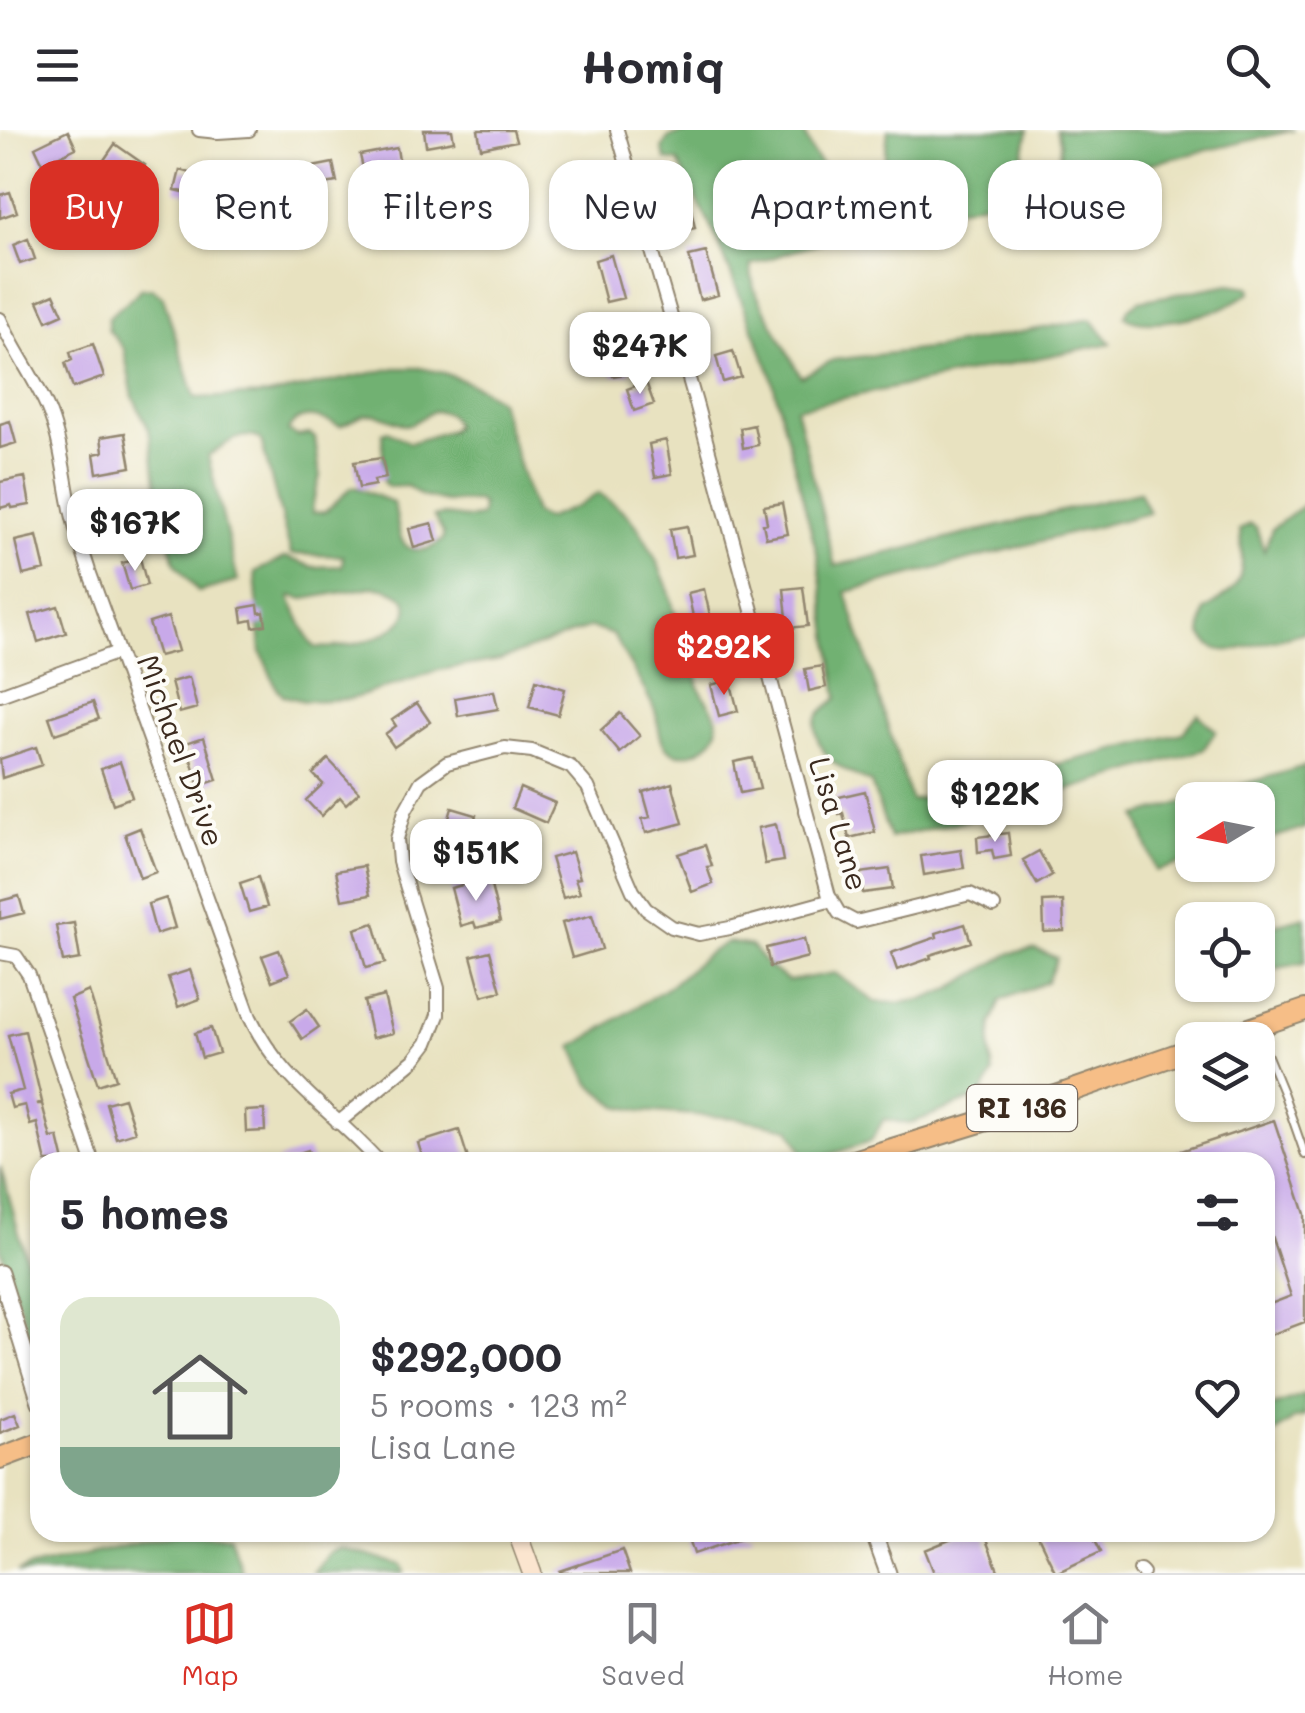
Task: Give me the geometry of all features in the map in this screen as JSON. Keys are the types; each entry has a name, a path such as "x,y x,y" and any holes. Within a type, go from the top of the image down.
{"main road":[{"path":"1268,1022 1305,1010"},
{"name":"RI 136","path":"883,1152 1175,1055"},
{"path":"0,1458 30,1447"},
{"path":"521,1542 532,1573"}],"street":[{"path":"199,130 249,130"},
{"name":"Lisa Lane","path":"617,130 832,900 840,913 856,922 970,894 994,906"},
{"name":"Michael Drive","path":"0,319 51,418 84,556 250,1017 285,1072 369,1152"},
{"path":"0,694 118,652"},
{"path":"338,1122 414,1060 427,1043 438,1015 438,988 399,862 397,840 404,811 421,782 448,763 505,748 532,751 571,767 588,787 633,892 646,909 672,927 699,934 832,900"},
{"path":"0,953 16,956 29,975 90,1152"},
{"path":"0,1273 30,1370"},
{"path":"877,1542 888,1573"}],"lane":[{"path":"1275,1073 1305,1156"}],"green space":[{"path":"691,130 804,130 819,160 713,160 713,231 693,192 693,160 666,160 662,149 668,138"},
{"path":"888,130 1028,130 1023,157 1038,160 988,160 988,201 968,206 968,160 884,160"},
{"path":"1056,130 1295,130 1162,161 1059,160"},
{"path":"721,250 796,250 750,265 754,289 801,377 833,360 936,348 1091,319 1111,343 796,408 835,566 1139,492 1149,513 846,592 911,801 1183,733 1198,714 1216,731 1203,750 967,820 890,838 871,783 832,761 817,737 818,717 838,698 818,557 770,371"},
{"path":"1230,284 1250,287 1251,292 1219,309 1181,319 1143,322 1125,316 1139,301"},
{"path":"152,288 163,297 195,398 269,395 395,368 420,368 479,387 499,400 534,513 545,519 599,493 626,514 641,533 660,568 683,631 692,638 732,645 735,657 724,663 701,664 698,673 699,688 717,721 712,740 689,754 667,748 651,701 613,635 590,627 500,660 439,670 351,699 304,701 284,696 261,652 255,572 286,557 313,567 342,566 343,556 291,554 261,440 247,436 208,456 238,581 198,592 175,563 162,516 149,429 133,397 124,349 108,329 108,318 140,289","holes":["433,411 448,414 455,426 410,443 388,431 382,433 384,483 389,487 407,486 422,496 446,502 477,501 482,505 481,516 434,517 443,539 420,550 412,549 402,540 393,503 358,488 352,487 325,512 313,513 320,476 315,438 288,431 292,424 311,417 340,426 363,415 376,414 405,425","372,587 400,594 407,606 402,621 384,634 355,644 315,647 310,642 292,596 304,599"]},
{"path":"1305,504 1305,632 1231,651 1210,645 1201,634 1205,610 1228,593 1239,578 1240,530 1250,524 1256,527 1264,551 1272,529"},
{"path":"1305,766 1305,828 1275,837 1275,782 1251,782"},
{"path":"1175,805 1175,865 1156,871 1137,816"},
{"path":"1305,917 1305,963 1275,968 1275,925"},
{"path":"727,942 751,946 788,981 835,973 875,1002 900,1003 948,990 1011,953 1035,949 1057,958 1047,982 1001,1000 992,1023 993,1074 981,1096 909,1124 884,1119 871,1141 838,1152 803,1152 790,1128 737,1118 618,1106 590,1084 573,1047 670,986"},
{"path":"0,1166 30,1272 30,1337 0,1247"},
{"path":"1305,1395 1305,1416 1275,1433 1275,1406"},
{"path":"141,1542 232,1542 242,1573 17,1573"},
{"path":"341,1548 402,1565 404,1573 313,1573 329,1552"}],"building":[{"path":"424,130 452,130 454,141 426,146"},
{"path":"478,130 513,130 516,141 481,148"},
{"path":"68,131 76,148 51,160 41,160 35,147"},
{"path":"115,144 138,160 104,160"},
{"path":"397,148 399,160 361,160 360,155"},
{"path":"333,163 337,182 328,183 328,164"},
{"path":"10,192 17,212 0,218 0,195"},
{"path":"28,239 35,259 20,264 13,245"},
{"path":"706,252 718,295 700,300 689,256"},
{"path":"611,255 623,298 606,302 595,260"},
{"path":"54,294 63,314 47,321 38,301"},
{"path":"636,336 639,352 627,354 630,373 613,376 607,342"},
{"path":"93,344 104,377 73,388 65,363 72,360 70,352"},
{"path":"733,351 741,377 723,382 716,356"},
{"path":"646,382 654,404 634,411 627,389"},
{"path":"10,421 16,443 0,448 0,424"},
{"path":"754,425 758,445 743,448 740,428"},
{"path":"125,433 131,467 97,473 94,454 103,452 101,437"},
{"path":"666,440 672,474 655,477 649,444"},
{"path":"382,458 386,478 359,488 354,462"},
{"path":"25,477 30,505 0,508 0,482"},
{"path":"125,498 128,513 141,510 145,525 114,531 108,502"},
{"path":"782,503 788,534 766,538 764,506"},
{"path":"432,523 437,541 414,548 409,529"},
{"path":"687,526 693,555 675,558 670,529"},
{"path":"37,536 45,570 23,575 15,541"},
{"path":"140,558 147,585 130,590 122,563"},
{"path":"803,587 808,626 788,628 784,589"},
{"path":"704,589 715,637 698,640 688,593"},
{"path":"258,605 266,625 253,627 252,620 243,622 241,608"},
{"path":"58,606 66,633 38,642 30,614"},
{"path":"168,617 178,651 159,656 149,623"},
{"path":"822,666 826,687 809,691 805,669"},
{"path":"189,677 197,708 179,713 171,682"},
{"path":"536,680 565,689 558,715 529,707"},
{"path":"730,680 738,711 719,716 711,685"},
{"path":"494,691 498,709 458,716 455,698"},
{"path":"93,702 99,719 55,734 49,717"},
{"path":"417,703 430,722 394,747 385,734 396,726 392,720"},
{"path":"620,713 640,736 620,753 601,730"},
{"path":"204,737 217,780 199,786 186,743"},
{"path":"36,747 42,765 2,778 0,759"},
{"path":"753,758 760,789 740,793 734,762"},
{"path":"328,759 359,792 346,804 340,797 321,816 306,800 323,784 313,774"},
{"path":"120,762 132,797 113,804 101,769"},
{"path":"672,783 683,823 646,833 642,819 650,817 643,792"},
{"path":"520,788 555,803 546,823 512,808"},
{"path":"865,791 875,832 849,838 835,798"},
{"path":"452,808 476,815 469,839 461,837 457,851 441,846"},
{"path":"776,824 783,861 765,864 758,828"},
{"path":"140,828 156,872 140,878 125,834"},
{"path":"1008,833 1011,856 994,859 992,850 978,852 977,837"},
{"path":"705,845 713,884 692,892 678,854"},
{"path":"961,850 964,868 924,875 921,856"},
{"path":"1039,851 1052,875 1037,884 1023,860"},
{"path":"572,852 580,893 563,898 551,858"},
{"path":"364,866 370,895 342,900 336,871"},
{"path":"890,869 893,889 863,893 860,873"},
{"path":"258,877 267,907 249,912 240,883"},
{"path":"489,878 500,922 476,928 474,922 461,926 451,888"},
{"path":"19,896 24,913 0,919 0,901"},
{"path":"166,898 175,928 156,934 148,904"},
{"path":"1063,901 1064,931 1044,932 1043,902"},
{"path":"592,915 602,949 572,958 562,923"},
{"path":"74,923 80,959 63,962 56,926"},
{"path":"374,923 385,963 366,968 355,929"},
{"path":"965,924 971,942 897,970 891,953"},
{"path":"804,939 808,957 770,967 766,948"},
{"path":"279,950 289,974 272,981 262,956"},
{"path":"490,951 501,991 482,996 471,956"},
{"path":"190,970 200,999 178,1007 168,977"},
{"path":"89,991 116,1079 98,1085 70,999"},
{"path":"384,996 393,1033 372,1038 364,1001"},
{"path":"307,1009 319,1027 302,1039 290,1021"},
{"path":"211,1028 219,1053 202,1058 195,1033"},
{"path":"25,1031 42,1102 37,1104 42,1104 51,1138 58,1137 62,1152 44,1152 37,1123 30,1125 25,1105 12,1108 8,1094 23,1090 8,1035"},
{"path":"124,1098 135,1132 116,1138 106,1103"},
{"path":"264,1110 265,1131 246,1132 245,1111"},
{"path":"1275,1122 1305,1214 1305,1322 1275,1333 1275,1302 1291,1296 1275,1247 1275,1152 1178,1152"},
{"path":"459,1130 466,1152 421,1152 418,1143"},
{"path":"15,1413 20,1425 0,1433 0,1419"},
{"path":"690,1542 729,1542 694,1554"},
{"path":"945,1542 987,1542 999,1573 934,1573 925,1550"},
{"path":"1041,1542 1096,1542 1101,1552 1056,1573"},
{"path":"622,1550 630,1573 560,1573 560,1571"}]}
